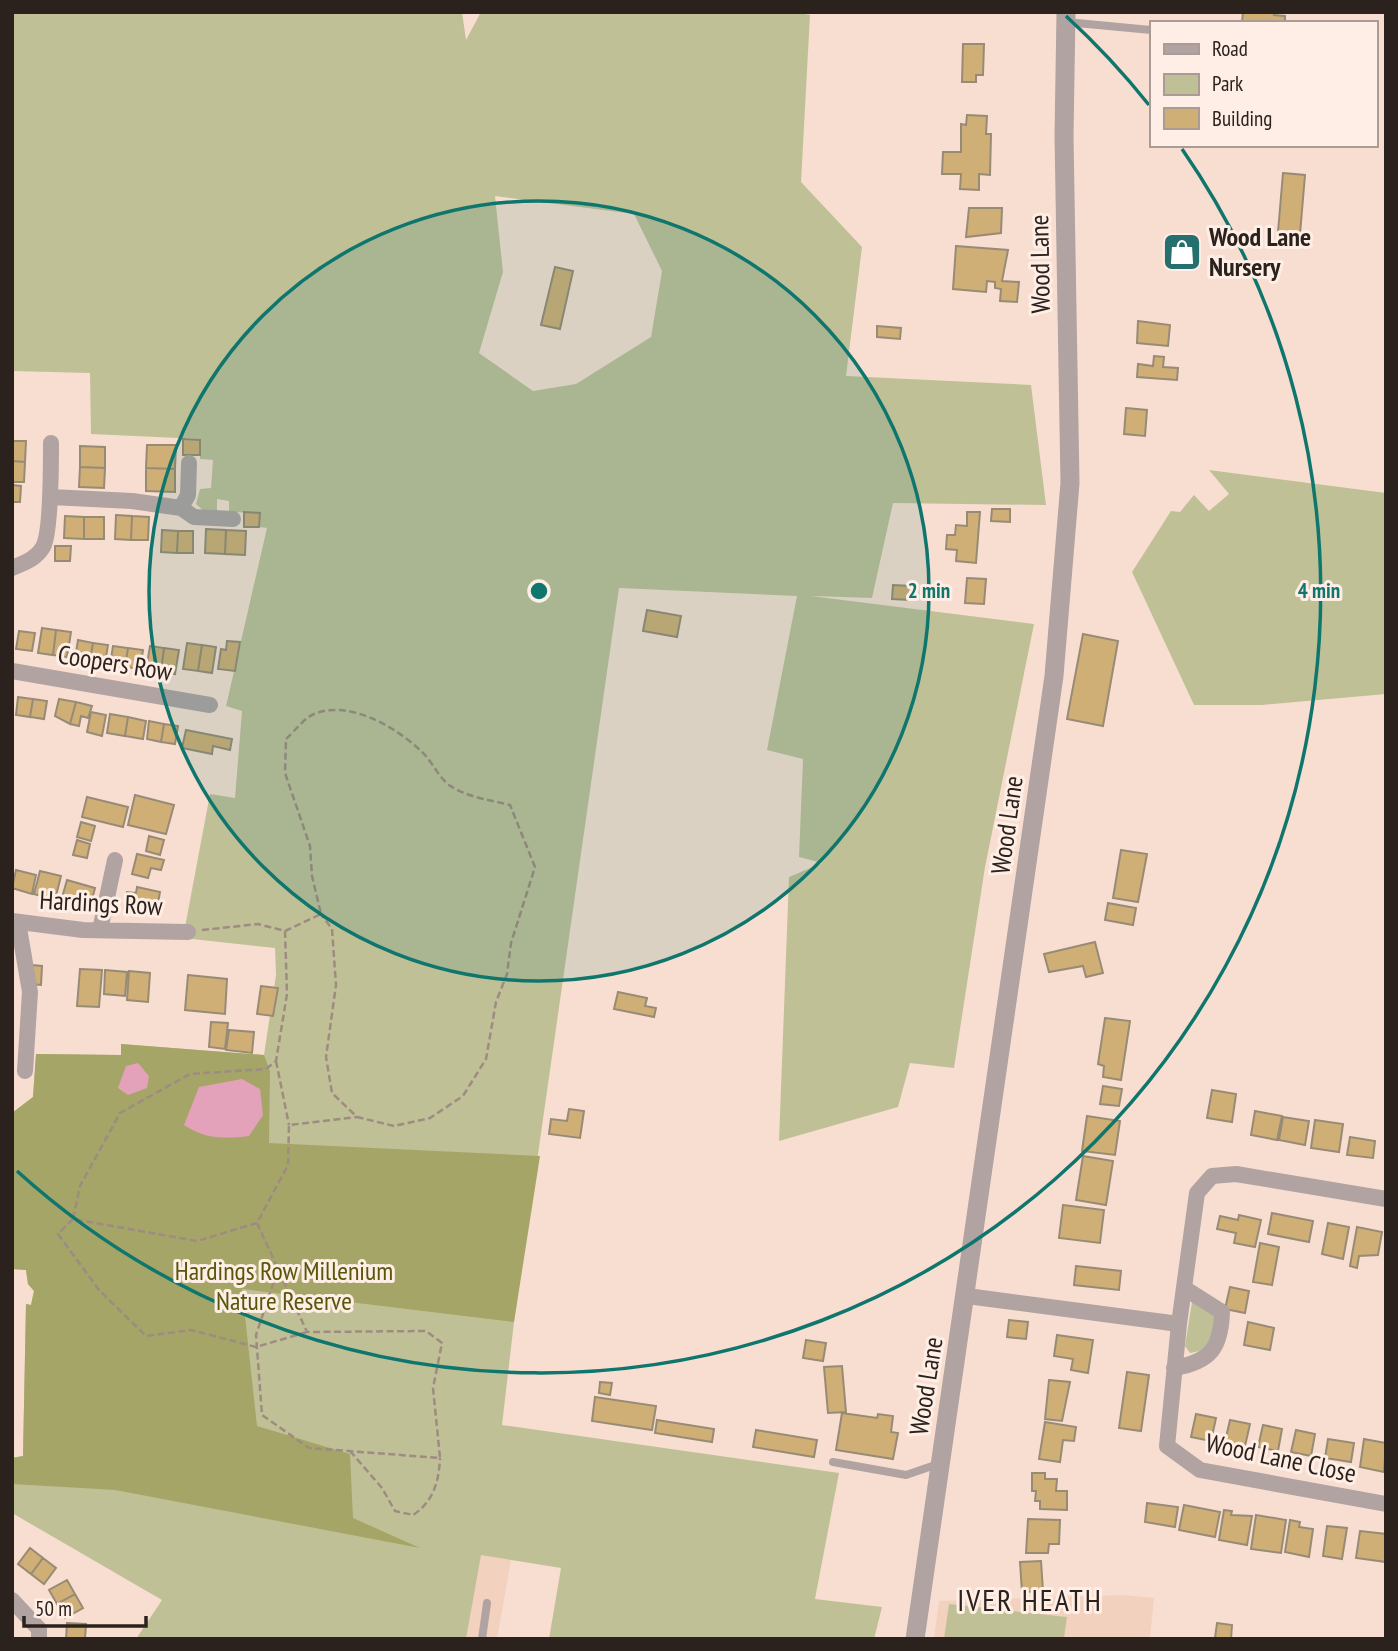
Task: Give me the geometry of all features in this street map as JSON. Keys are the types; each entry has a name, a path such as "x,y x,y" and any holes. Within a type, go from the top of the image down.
{"street":[{"name":"Wood Lane","path":"915,1639 967,1296 1054,676 1070,483 1063,136 1066,17"},
{"path":"12,568 34,558 45,544 51,497 51,443"},
{"path":"181,508 188,495 189,463"},
{"path":"51,497 132,501 181,508 194,517 233,519"},
{"name":"Coopers Row","path":"12,671 211,705"},
{"path":"100,930 115,860"},
{"path":"15,921 30,992 25,1070"},
{"name":"Hardings Row","path":"15,921 100,930 188,932"},
{"name":"Wood Lane Close","path":"1386,1199 1236,1174 1212,1176 1197,1193 1179,1324 1167,1446 1184,1461 1200,1470 1386,1504"},
{"path":"1174,1368 1198,1364 1211,1352 1222,1333 1222,1312 1184,1289"},
{"path":"967,1296 1179,1324"},
{"path":"12,1600 39,1629 39,1639"}],"lane":[{"path":"1066,17 1150,30"},
{"path":"833,1462 906,1475 941,1463"},
{"path":"482,1639 486,1603"}],"path":[{"path":"289,1125 357,1116 394,1126 430,1118 463,1096 486,1059 496,1002 507,974 511,943 535,867 510,805 470,795 448,784 425,755 401,734 354,712 334,709 312,715 286,740 285,773 310,846 312,876 321,914 332,929 336,985 326,1057 332,1093 357,1116"},
{"path":"188,932 258,924 285,931 321,914"},
{"path":"73,1219 197,1241 257,1223 288,1165 289,1125 276,1061 287,994 285,931"},
{"path":"276,1061 266,1069 190,1074 120,1113 80,1186 73,1219 58,1234 99,1290 146,1336 191,1330 256,1347 307,1332 426,1331 442,1343 433,1388 440,1458 439,1477 428,1506 413,1515 395,1511 382,1488 349,1451"},
{"path":"257,1223 307,1332"},
{"path":"278,1269 263,1307 256,1335 262,1415 309,1448 440,1458"}],"shaded area":[{"path":"138,1063 149,1076 147,1088 128,1095 118,1088 126,1066"},
{"path":"242,1079 260,1089 263,1115 249,1136 215,1137 184,1125 199,1087"},
{"path":"480,1554 511,1560 497,1639 466,1639"},
{"path":"1124,1595 1154,1598 1150,1639 934,1639 939,1601"}],"green space":[{"name":"Hardings Row Millenium Nature Reserve","path":"12,12 462,12 466,40 481,12 795,12 810,15 801,182 862,247 846,376 1031,385 1046,505 893,503 872,598 811,596 1034,624 985,867 954,1068 910,1063 898,1107 779,1141 789,877 822,863 799,857 803,759 767,750 797,596 619,588 514,1322 502,1425 839,1473 815,1599 882,1607 874,1639 549,1639 561,1568 481,1555 466,1639 136,1639 162,1600 12,1513 12,1458 23,1456 26,1304 31,1305 34,1291 28,1284 26,1270 12,1269 12,1113 33,1097 36,1054 121,1055 121,1044 264,1055 276,975 275,948 183,938 210,794 235,798 242,711 226,706 267,528 259,527 259,513 229,512 229,501 217,499 217,511 204,511 196,504 200,489 211,488 213,460 200,459 200,439 91,434 90,373 12,371","holes":["495,196 634,214 662,271 651,337 576,384 533,391 479,353 503,272"]},
{"path":"1209,470 1386,493 1386,694 1262,705 1194,705 1132,572 1171,511 1180,512 1194,495 1209,511 1229,494"},
{"name":"Hardings Row Millenium Nature Reserve","path":"121,1044 264,1055 270,1071 269,1143 540,1156 514,1322 242,1289 257,1426 350,1454 353,1518 420,1548 115,1490 12,1484 12,1458 23,1456 26,1304 31,1305 34,1291 28,1284 26,1270 12,1269 12,1113 33,1097 36,1054 121,1055"},
{"path":"1192,1302 1217,1311 1218,1336 1200,1351 1190,1353 1185,1346"},
{"path":"949,1604 1067,1617 1064,1638 944,1639"}],"building":[{"path":"1243,12 1275,12 1274,15 1285,16 1285,21 1242,21"},
{"path":"963,44 984,44 983,75 976,75 976,82 962,82"},
{"path":"967,115 987,116 986,134 991,134 990,175 979,174 979,190 960,189 961,174 942,174 943,152 961,152 961,124 966,125"},
{"path":"1283,173 1305,175 1300,234 1278,232"},
{"path":"969,208 1002,208 1001,233 966,237"},
{"path":"956,246 1008,250 1002,281 1019,282 1017,302 1000,301 1001,289 995,288 995,282 987,281 986,292 953,289"},
{"path":"555,267 573,271 560,329 541,325"},
{"path":"1138,321 1170,325 1168,346 1137,343"},
{"path":"877,326 901,328 900,339 877,337"},
{"path":"1154,356 1164,357 1163,367 1178,368 1177,380 1137,377 1138,364 1153,366"},
{"path":"1126,408 1147,410 1145,436 1124,434"},
{"path":"183,439 200,440 200,455 183,455"},
{"path":"12,441 26,441 25,462 12,461"},
{"path":"147,445 176,445 175,469 146,468"},
{"path":"80,446 105,447 105,468 80,467"},
{"path":"12,461 25,462 24,482 12,482"},
{"path":"80,467 105,468 104,488 79,487"},
{"path":"146,468 175,469 175,492 146,491"},
{"path":"12,485 21,486 20,502 12,502"},
{"path":"992,509 1010,509 1010,522 991,521"},
{"path":"244,512 260,513 259,527 244,527"},
{"path":"967,512 980,512 976,563 956,561 957,550 946,549 947,535 955,535 956,525 967,526"},
{"path":"116,515 132,516 131,540 115,539"},
{"path":"65,516 84,517 84,539 64,538"},
{"path":"132,516 149,517 148,540 131,540"},
{"path":"84,517 104,517 104,539 84,539"},
{"path":"206,529 226,530 225,554 205,553"},
{"path":"162,530 178,531 177,553 161,552"},
{"path":"226,530 246,531 245,555 225,554"},
{"path":"178,531 193,531 193,553 177,553"},
{"path":"55,546 71,546 70,561 55,561"},
{"path":"967,578 986,579 984,604 965,603"},
{"path":"893,585 911,586 910,600 892,599"},
{"path":"647,610 681,616 677,637 643,631"},
{"path":"42,628 56,630 53,655 38,653"},
{"path":"56,630 71,632 67,657 53,655"},
{"path":"19,631 35,633 32,651 16,649"},
{"path":"1083,634 1118,641 1103,726 1067,719"},
{"path":"78,640 93,643 90,661 75,659"},
{"path":"227,641 240,642 235,671 218,669 221,649 226,650"},
{"path":"93,643 108,645 105,663 90,661"},
{"path":"187,643 202,645 198,671 183,669"},
{"path":"202,645 216,647 212,673 198,671"},
{"path":"113,646 128,648 125,667 110,665"},
{"path":"150,646 164,648 161,672 146,670"},
{"path":"128,648 143,650 140,669 125,667"},
{"path":"164,648 179,650 175,674 161,672"},
{"path":"18,697 33,699 30,717 16,715"},
{"path":"33,699 47,701 44,719 30,717"},
{"path":"59,699 76,702 70,724 55,716"},
{"path":"76,702 92,706 88,718 81,716 79,726 70,724"},
{"path":"91,712 106,715 102,736 87,732"},
{"path":"110,714 128,717 125,736 107,733"},
{"path":"128,717 146,721 143,739 125,736"},
{"path":"149,721 164,724 161,742 147,739"},
{"path":"164,724 178,726 175,744 161,742"},
{"path":"186,730 232,739 230,750 213,746 212,754 182,748"},
{"path":"135,795 174,805 166,834 128,825"},
{"path":"87,797 128,807 123,827 82,817"},
{"path":"81,822 95,826 91,841 77,837"},
{"path":"149,836 164,840 160,855 146,851"},
{"path":"77,840 90,844 87,858 73,855"},
{"path":"1121,850 1147,854 1138,902 1113,898"},
{"path":"137,854 164,860 161,870 151,868 148,878 132,874"},
{"path":"16,870 36,875 32,894 12,888"},
{"path":"40,871 61,876 55,900 34,894"},
{"path":"67,880 95,888 90,908 61,901"},
{"path":"137,887 160,892 156,914 124,908 127,892 136,893"},
{"path":"1108,903 1136,908 1133,925 1105,920"},
{"path":"1095,942 1103,973 1086,977 1083,966 1049,972 1044,954"},
{"path":"32,965 42,966 41,985 31,984"},
{"path":"80,969 102,970 99,1007 77,1006"},
{"path":"105,970 127,972 125,996 104,994"},
{"path":"129,971 150,973 148,1002 127,1000"},
{"path":"188,975 227,979 225,1014 185,1010"},
{"path":"261,986 278,988 273,1016 257,1014"},
{"path":"618,992 647,998 645,1006 656,1008 654,1017 614,1009"},
{"path":"1105,1018 1130,1021 1121,1080 1103,1077 1104,1066 1098,1064"},
{"path":"211,1022 228,1023 225,1049 209,1047"},
{"path":"229,1030 254,1032 252,1053 226,1050"},
{"path":"1103,1086 1122,1089 1119,1106 1100,1104"},
{"path":"1212,1090 1236,1094 1232,1122 1207,1118"},
{"path":"569,1109 584,1111 580,1138 549,1134 551,1119 567,1121"},
{"path":"1255,1111 1282,1116 1277,1140 1251,1135"},
{"path":"1087,1116 1120,1121 1115,1155 1082,1151"},
{"path":"1283,1117 1309,1121 1305,1145 1279,1140"},
{"path":"1315,1120 1343,1124 1339,1152 1311,1148"},
{"path":"1350,1137 1375,1141 1373,1158 1347,1155"},
{"path":"1083,1156 1113,1161 1106,1205 1076,1200"},
{"path":"1063,1205 1104,1210 1100,1243 1059,1238"},
{"path":"1272,1213 1313,1221 1309,1242 1268,1234"},
{"path":"1239,1215 1261,1220 1255,1247 1234,1243 1236,1233 1217,1229 1220,1216 1238,1220"},
{"path":"1328,1223 1349,1227 1343,1259 1322,1254"},
{"path":"1357,1227 1382,1232 1378,1255 1359,1256 1357,1268 1350,1266"},
{"path":"1260,1243 1279,1247 1272,1285 1253,1282"},
{"path":"1076,1266 1121,1271 1119,1290 1074,1285"},
{"path":"1230,1287 1249,1291 1245,1313 1225,1309"},
{"path":"1009,1320 1028,1322 1026,1339 1007,1337"},
{"path":"1248,1322 1274,1328 1270,1350 1244,1345"},
{"path":"1057,1335 1093,1340 1088,1373 1071,1370 1073,1359 1054,1356"},
{"path":"806,1340 826,1343 823,1361 803,1358"},
{"path":"842,1366 846,1412 828,1413 824,1367"},
{"path":"1127,1372 1149,1375 1141,1431 1119,1428"},
{"path":"1049,1380 1070,1382 1062,1421 1045,1419"},
{"path":"600,1382 612,1383 610,1395 599,1393"},
{"path":"595,1397 656,1406 652,1430 592,1421"},
{"path":"842,1413 877,1418 878,1414 893,1416 891,1432 898,1433 893,1459 836,1450"},
{"path":"1196,1414 1216,1418 1211,1441 1191,1437"},
{"path":"657,1420 714,1429 712,1442 655,1433"},
{"path":"1230,1420 1250,1424 1245,1446 1225,1442"},
{"path":"1045,1422 1076,1427 1074,1441 1063,1440 1060,1462 1039,1459"},
{"path":"1263,1425 1282,1429 1278,1451 1258,1447"},
{"path":"756,1430 817,1440 814,1457 753,1447"},
{"path":"1296,1430 1315,1434 1311,1456 1291,1452"},
{"path":"1328,1439 1354,1443 1351,1462 1325,1458"},
{"path":"1364,1439 1386,1443 1384,1472 1360,1467"},
{"path":"1032,1473 1045,1473 1045,1479 1057,1479 1056,1491 1067,1491 1067,1510 1040,1509 1040,1501 1035,1501 1036,1491 1032,1491"},
{"path":"1147,1503 1178,1507 1175,1527 1145,1522"},
{"path":"1184,1505 1220,1512 1215,1537 1179,1530"},
{"path":"1224,1510 1232,1511 1231,1515 1252,1516 1247,1545 1219,1540"},
{"path":"1256,1515 1286,1520 1281,1553 1251,1549"},
{"path":"1028,1519 1060,1520 1059,1544 1049,1544 1048,1553 1026,1553"},
{"path":"1290,1520 1300,1522 1299,1527 1313,1529 1309,1557 1285,1552"},
{"path":"1327,1526 1347,1528 1342,1559 1323,1556"},
{"path":"1360,1531 1386,1534 1386,1562 1356,1558"},
{"path":"30,1548 43,1558 31,1574 18,1564"},
{"path":"43,1558 56,1568 44,1584 31,1574"},
{"path":"1041,1561 1043,1591 1022,1592 1020,1562"},
{"path":"67,1580 75,1594 57,1604 49,1590"},
{"path":"75,1594 83,1608 65,1618 57,1604"},
{"path":"67,1623 86,1624 85,1639 66,1639"},
{"path":"1217,1623 1232,1625 1231,1639 1215,1638"}],"place":[{"name":"Wood Lane Nursery","path":"1182,252"}],"district":[{"name":"IVER HEATH","path":"1030,1601"}]}
